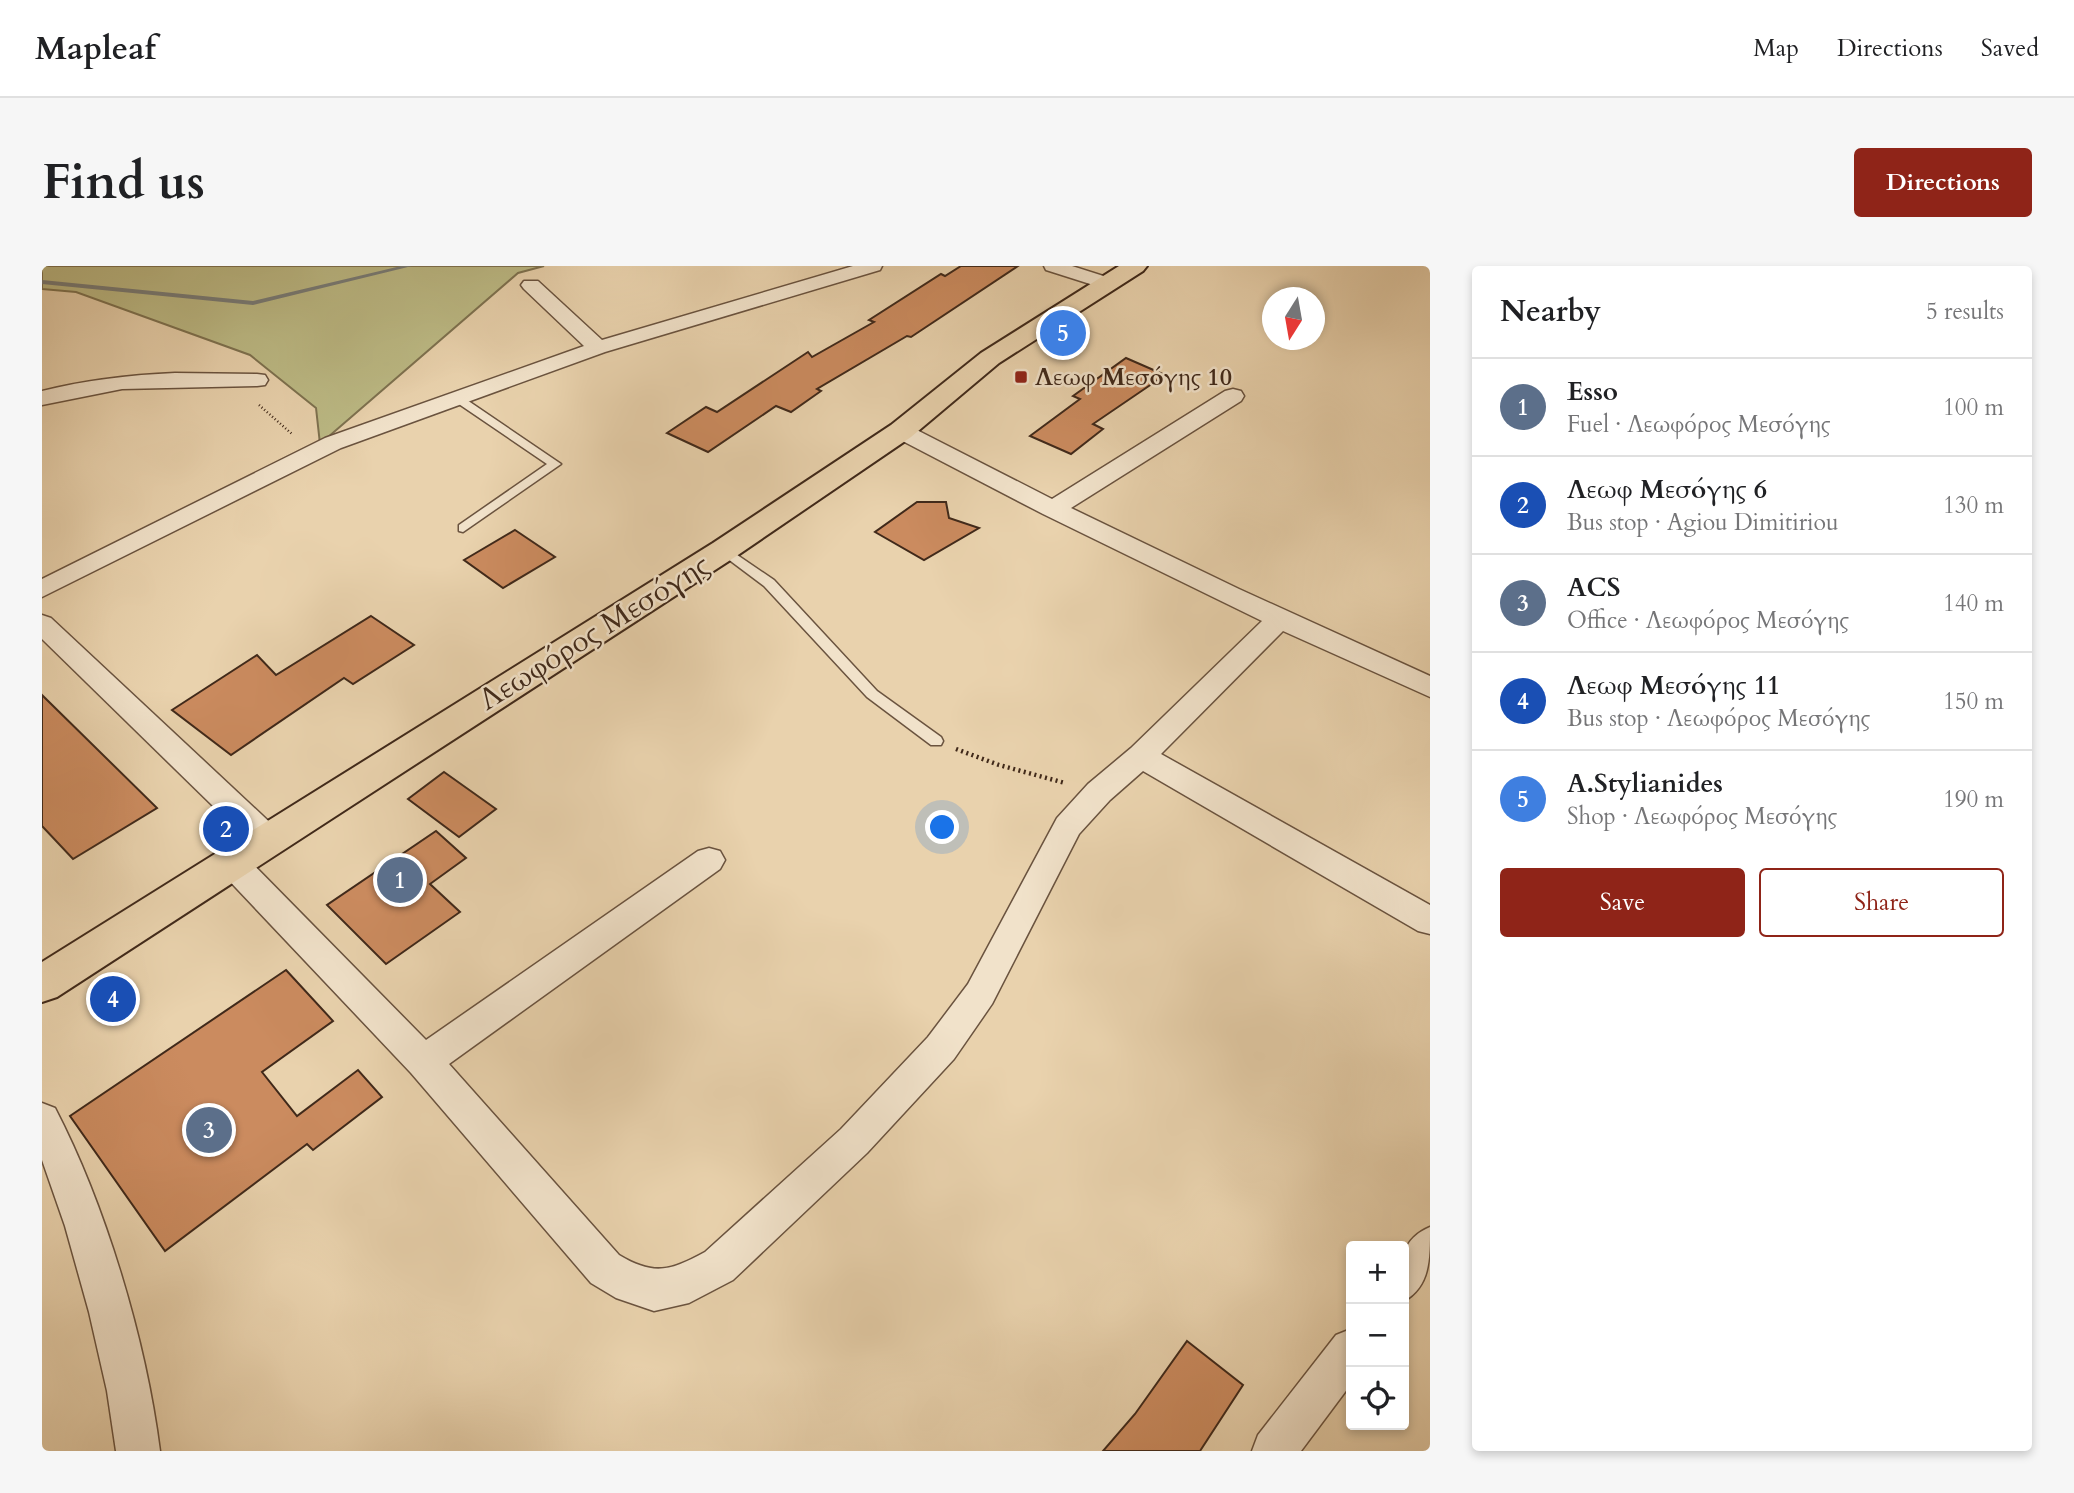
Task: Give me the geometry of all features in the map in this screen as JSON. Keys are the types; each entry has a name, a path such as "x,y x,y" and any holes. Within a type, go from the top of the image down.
{"main road":[{"name":"Λεωφόρος Μεσόγης","path":"42,984 724,550 901,430 990,358 1122,275"}],"street":[{"path":"42,589 333,443 598,348 873,266"},
{"path":"1053,266 1122,275"},
{"path":"531,285 598,348"},
{"path":"42,398 67,391 136,381 257,380"},
{"path":"1052,509 1233,396"},
{"path":"901,430 1052,509 1279,620 1430,687"},
{"path":"231,862 424,1062 605,1269 630,1284 654,1291 689,1283 719,1266 855,1140 941,1048 980,994 1068,826 1099,792 1141,756 1279,620"},
{"path":"42,624 267,839"},
{"path":"1141,756 1430,921"},
{"path":"424,1062 709,860"},
{"path":"42,1120 62,1159 81,1211 123,1363 138,1451"},
{"path":"1409,1274 1430,1247"},
{"path":"1274,1451 1346,1357"}],"lane":[{"path":"457,398 555,464 463,528"},
{"path":"724,550 769,583 872,694 936,741"}],"path":[{"path":"228,380 314,452"},
{"path":"936,741 999,765 1099,792"}],"shaded area":[{"path":"42,266 544,266 518,273 320,444 316,408 250,355 76,292 42,289"}],"building":[{"path":"961,266 1018,266 911,337 907,336 817,389 821,391 791,412 776,406 708,452 667,433 706,407 717,412 808,352 812,357 874,322 869,320 941,274 945,276"},
{"path":"1126,358 1165,375 1093,424 1103,429 1071,454 1030,436 1080,399 1073,396"},
{"path":"917,502 946,502 949,518 979,528 924,560 875,532"},
{"path":"515,530 555,557 503,588 464,560"},
{"path":"371,616 414,645 353,684 344,678 231,755 172,710 257,655 276,675"},
{"path":"42,695 157,808 73,859 42,826"},
{"path":"444,772 496,809 459,837 408,799"},
{"path":"436,831 466,858 430,884 460,912 386,964 327,905"},
{"path":"286,970 333,1021 262,1072 297,1116 358,1070 382,1097 313,1150 307,1144 165,1251 70,1116"},
{"path":"1187,1341 1243,1385 1200,1451 1103,1451 1135,1414"}],"waterway":[{"path":"42,282 253,303 409,266"}],"place":[{"name":"A.Stylianides","path":"1063,333"},
{"name":"Λεωφ Μεσόγης 10","path":"1021,377"},
{"name":"Λεωφ Μεσόγης 6","path":"226,829"},
{"name":"Esso","path":"400,880"},
{"name":"Λεωφ Μεσόγης 11","path":"113,999"},
{"name":"ACS","path":"209,1130"}]}
